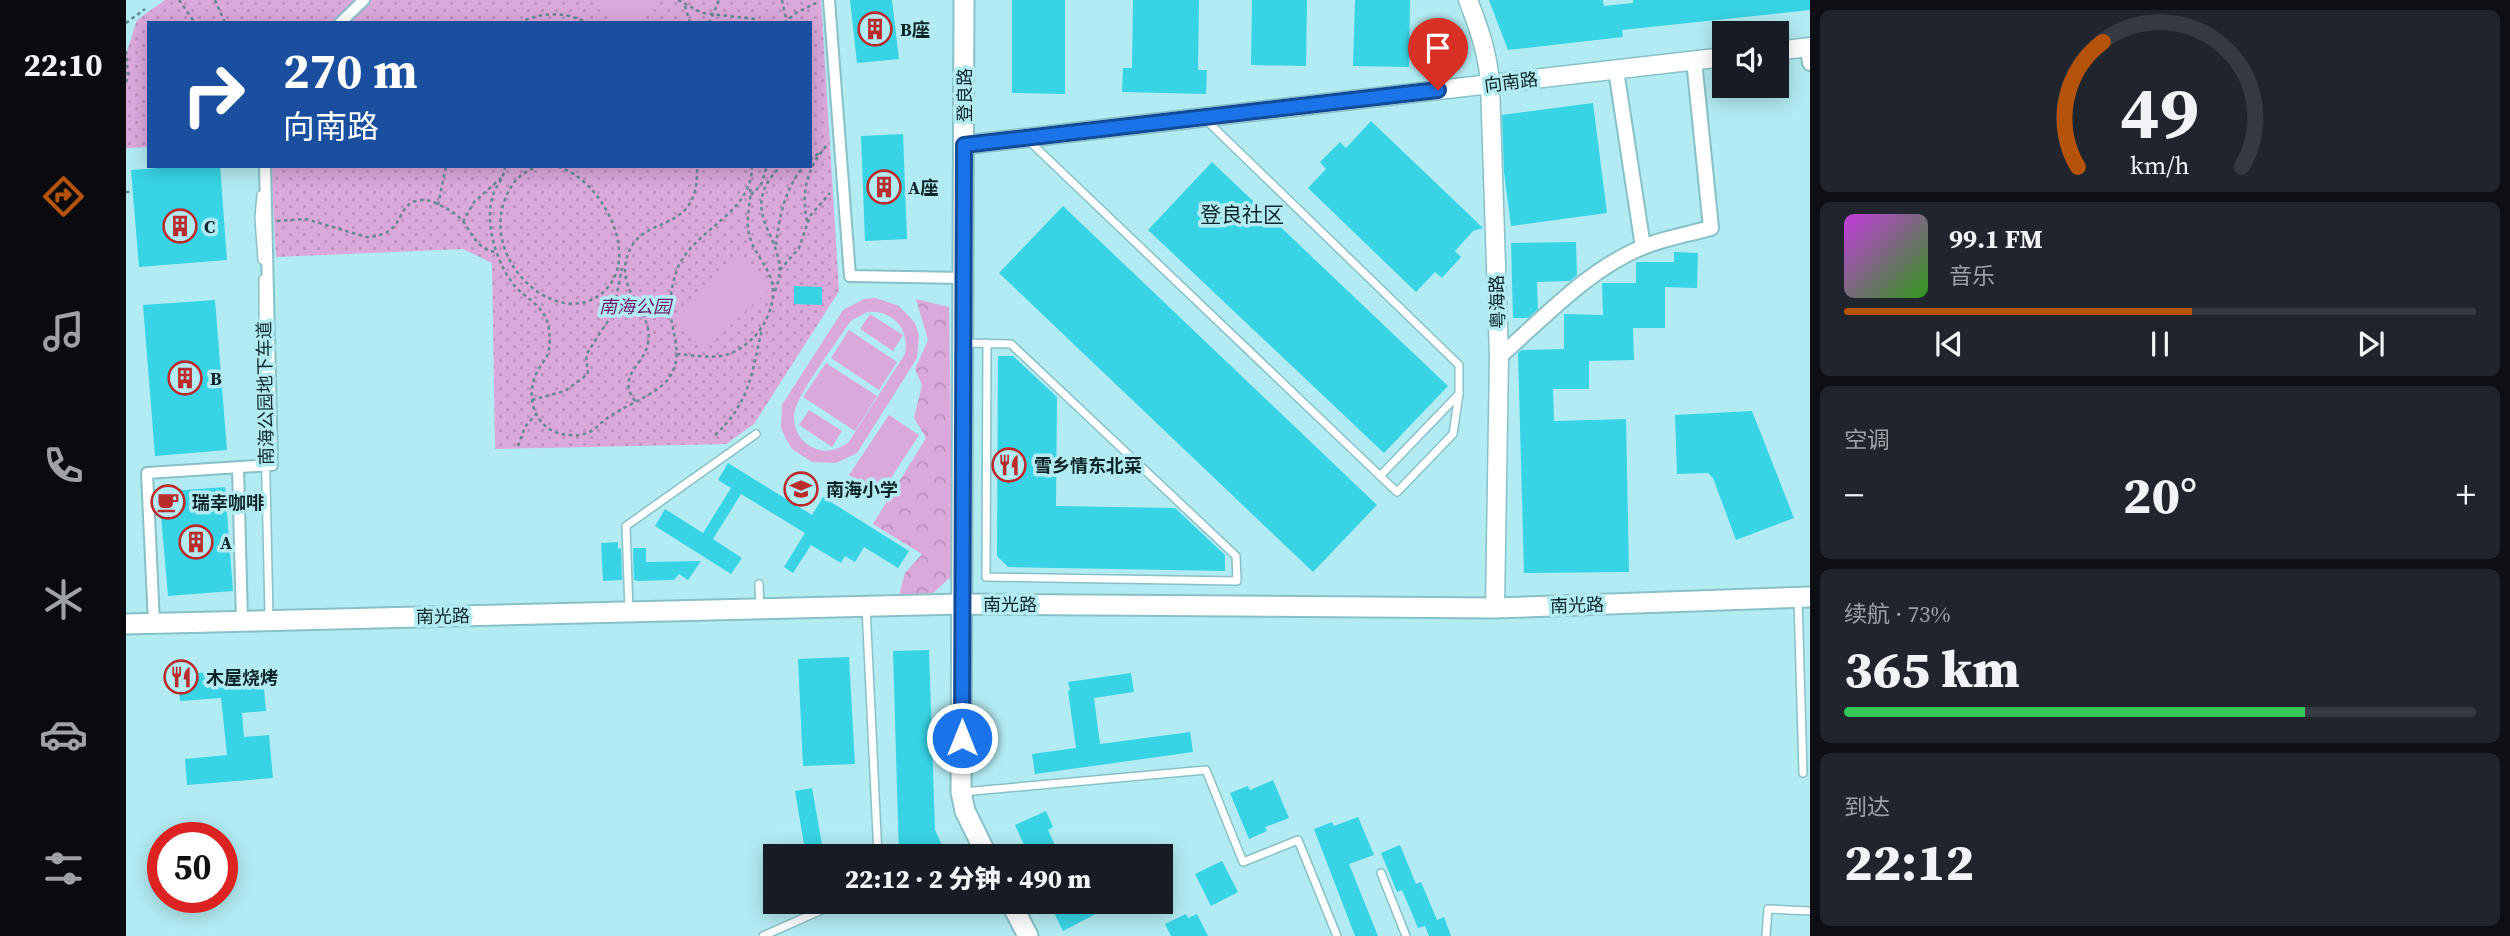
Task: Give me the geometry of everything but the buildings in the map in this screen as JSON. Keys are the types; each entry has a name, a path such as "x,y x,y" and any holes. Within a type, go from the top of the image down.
{"main road":[{"name":"登良路","path":"964,0 961,792 965,811 981,844"},
{"name":"南光路","path":"126,624 962,604 1495,608 1804,597"},
{"path":"1017,914 1028,936"}],"street":[{"path":"342,21 364,0"},
{"name":"粤海路","path":"1468,0 1484,42 1489,62 1490,84 1499,357 1495,608"},
{"path":"823,1 839,131 850,276 964,278"},
{"path":"1789,51 1809,52"},
{"name":"向南路","path":"964,145 1712,59"},
{"path":"1499,357 1576,289 1608,267 1643,247 1711,228 1694,61"},
{"path":"1616,69 1643,247"},
{"path":"154,623 147,473 271,465 266,169"},
{"path":"238,467 242,621"}],"lane":[{"path":"349,21 370,0"},
{"path":"1026,138 1396,492 1453,434 1459,394 1459,365 1203,117"},
{"name":"南海公园地下车道","path":"266,169 259,218 269,621"},
{"path":"963,343 987,343 1011,344 1236,556 1237,581 986,577 987,343"},
{"path":"1380,476 1459,394"},
{"path":"629,611 626,526 757,434"},
{"path":"759,584 760,608"},
{"path":"1803,773 1804,597"},
{"path":"866,606 877,844"},
{"path":"961,792 1206,770 1243,862 1298,840 1337,936"},
{"path":"1381,873 1406,936"},
{"path":"1766,936 1768,909 1810,911"},
{"path":"763,936 813,914"}],"path":[{"path":"179,0 194,21"},
{"path":"215,0 224,21"},
{"path":"678,0 711,15 756,21"},
{"path":"710,21 719,0"},
{"path":"782,0 785,21"},
{"path":"786,21 796,12 823,1"},
{"path":"684,5 689,21"},
{"path":"126,23 145,9"},
{"path":"525,21 562,14 583,21"},
{"path":"126,51 126,84"},
{"path":"812,167 839,131"},
{"path":"812,159 820,153"},
{"path":"438,205 446,168"},
{"path":"505,168 504,175 495,190 491,216 496,252 509,278 523,295 540,307 548,325 548,350 536,374 532,400 535,415 550,429 564,435 593,431 619,409 665,384 671,375 677,354 670,303 678,268 690,248 740,203 750,185"},
{"path":"534,168 516,180 502,208 502,243 511,265 526,283 548,297 567,302 581,302 603,292 637,241 687,209 696,192 697,168"},
{"path":"561,168 578,178 604,208 619,243 621,268 629,292 648,327 645,353 629,378 635,401"},
{"path":"752,168 751,195 747,210 748,232 755,253 771,276 774,294"},
{"path":"751,195 761,185 766,168"},
{"path":"715,435 734,415 747,393 762,326 773,303 780,270 776,245 764,223 762,204 768,183 779,168"},
{"path":"776,245 784,203 803,168"},
{"path":"807,221 804,190 811,168"},
{"path":"463,222 474,202 504,175"},
{"path":"780,270 799,248 807,221 814,210 843,179"},
{"path":"126,192 133,192"},
{"path":"266,222 306,219 374,237 398,224 403,211 413,202 426,200 455,214 477,244 496,252"},
{"path":"532,400 565,391 588,374 586,355 613,313 621,268"},
{"path":"677,354 708,357 727,355 750,341 762,326"},
{"path":"518,446 525,428 535,415"}],"green space":[{"name":"南海公园","path":"165,0 821,0 839,291 754,424 726,444 495,449 492,263 463,249 276,257 271,168 812,168 812,21 147,21 147,147 126,148 126,55 137,20"},
{"path":"596,0 656,0 633,21 614,21"},
{"path":"742,257 770,289 706,347 677,316"},
{"path":"876,298 899,306 915,323 919,335 917,358 857,453 836,463 812,462 792,449 786,439 781,428 782,405 843,310 864,299","holes":["867,312 885,314 898,323 905,337 905,354 848,443 830,450 817,449 803,441 797,432 794,416 798,402 852,320"]},
{"path":"916,299 949,307 953,575 933,593 899,595 905,573 922,554 873,524 926,438 914,418 922,385 915,369 928,340"},
{"path":"870,314 903,335 893,351 860,329"},
{"path":"849,330 897,362 879,390 831,358"},
{"path":"826,363 877,396 855,431 803,397"},
{"path":"809,410 842,431 832,447 799,425"},
{"path":"889,415 919,435 880,495 849,475"}],"place":[{"name":"B座","path":"875,29"},
{"name":"A座","path":"884,187"},
{"name":"C","path":"180,226"},
{"name":"B","path":"185,378"},
{"name":"雪乡情东北菜","path":"1009,465"},
{"name":"南海小学","path":"801,489"},
{"name":"瑞幸咖啡","path":"168,502"},
{"name":"A","path":"196,542"},
{"name":"木屋烧烤","path":"181,677"}],"district":[{"name":"登良社区","path":"1242,214"}],"route":[{"path":"962,738 964,145 1438,90"}]}
